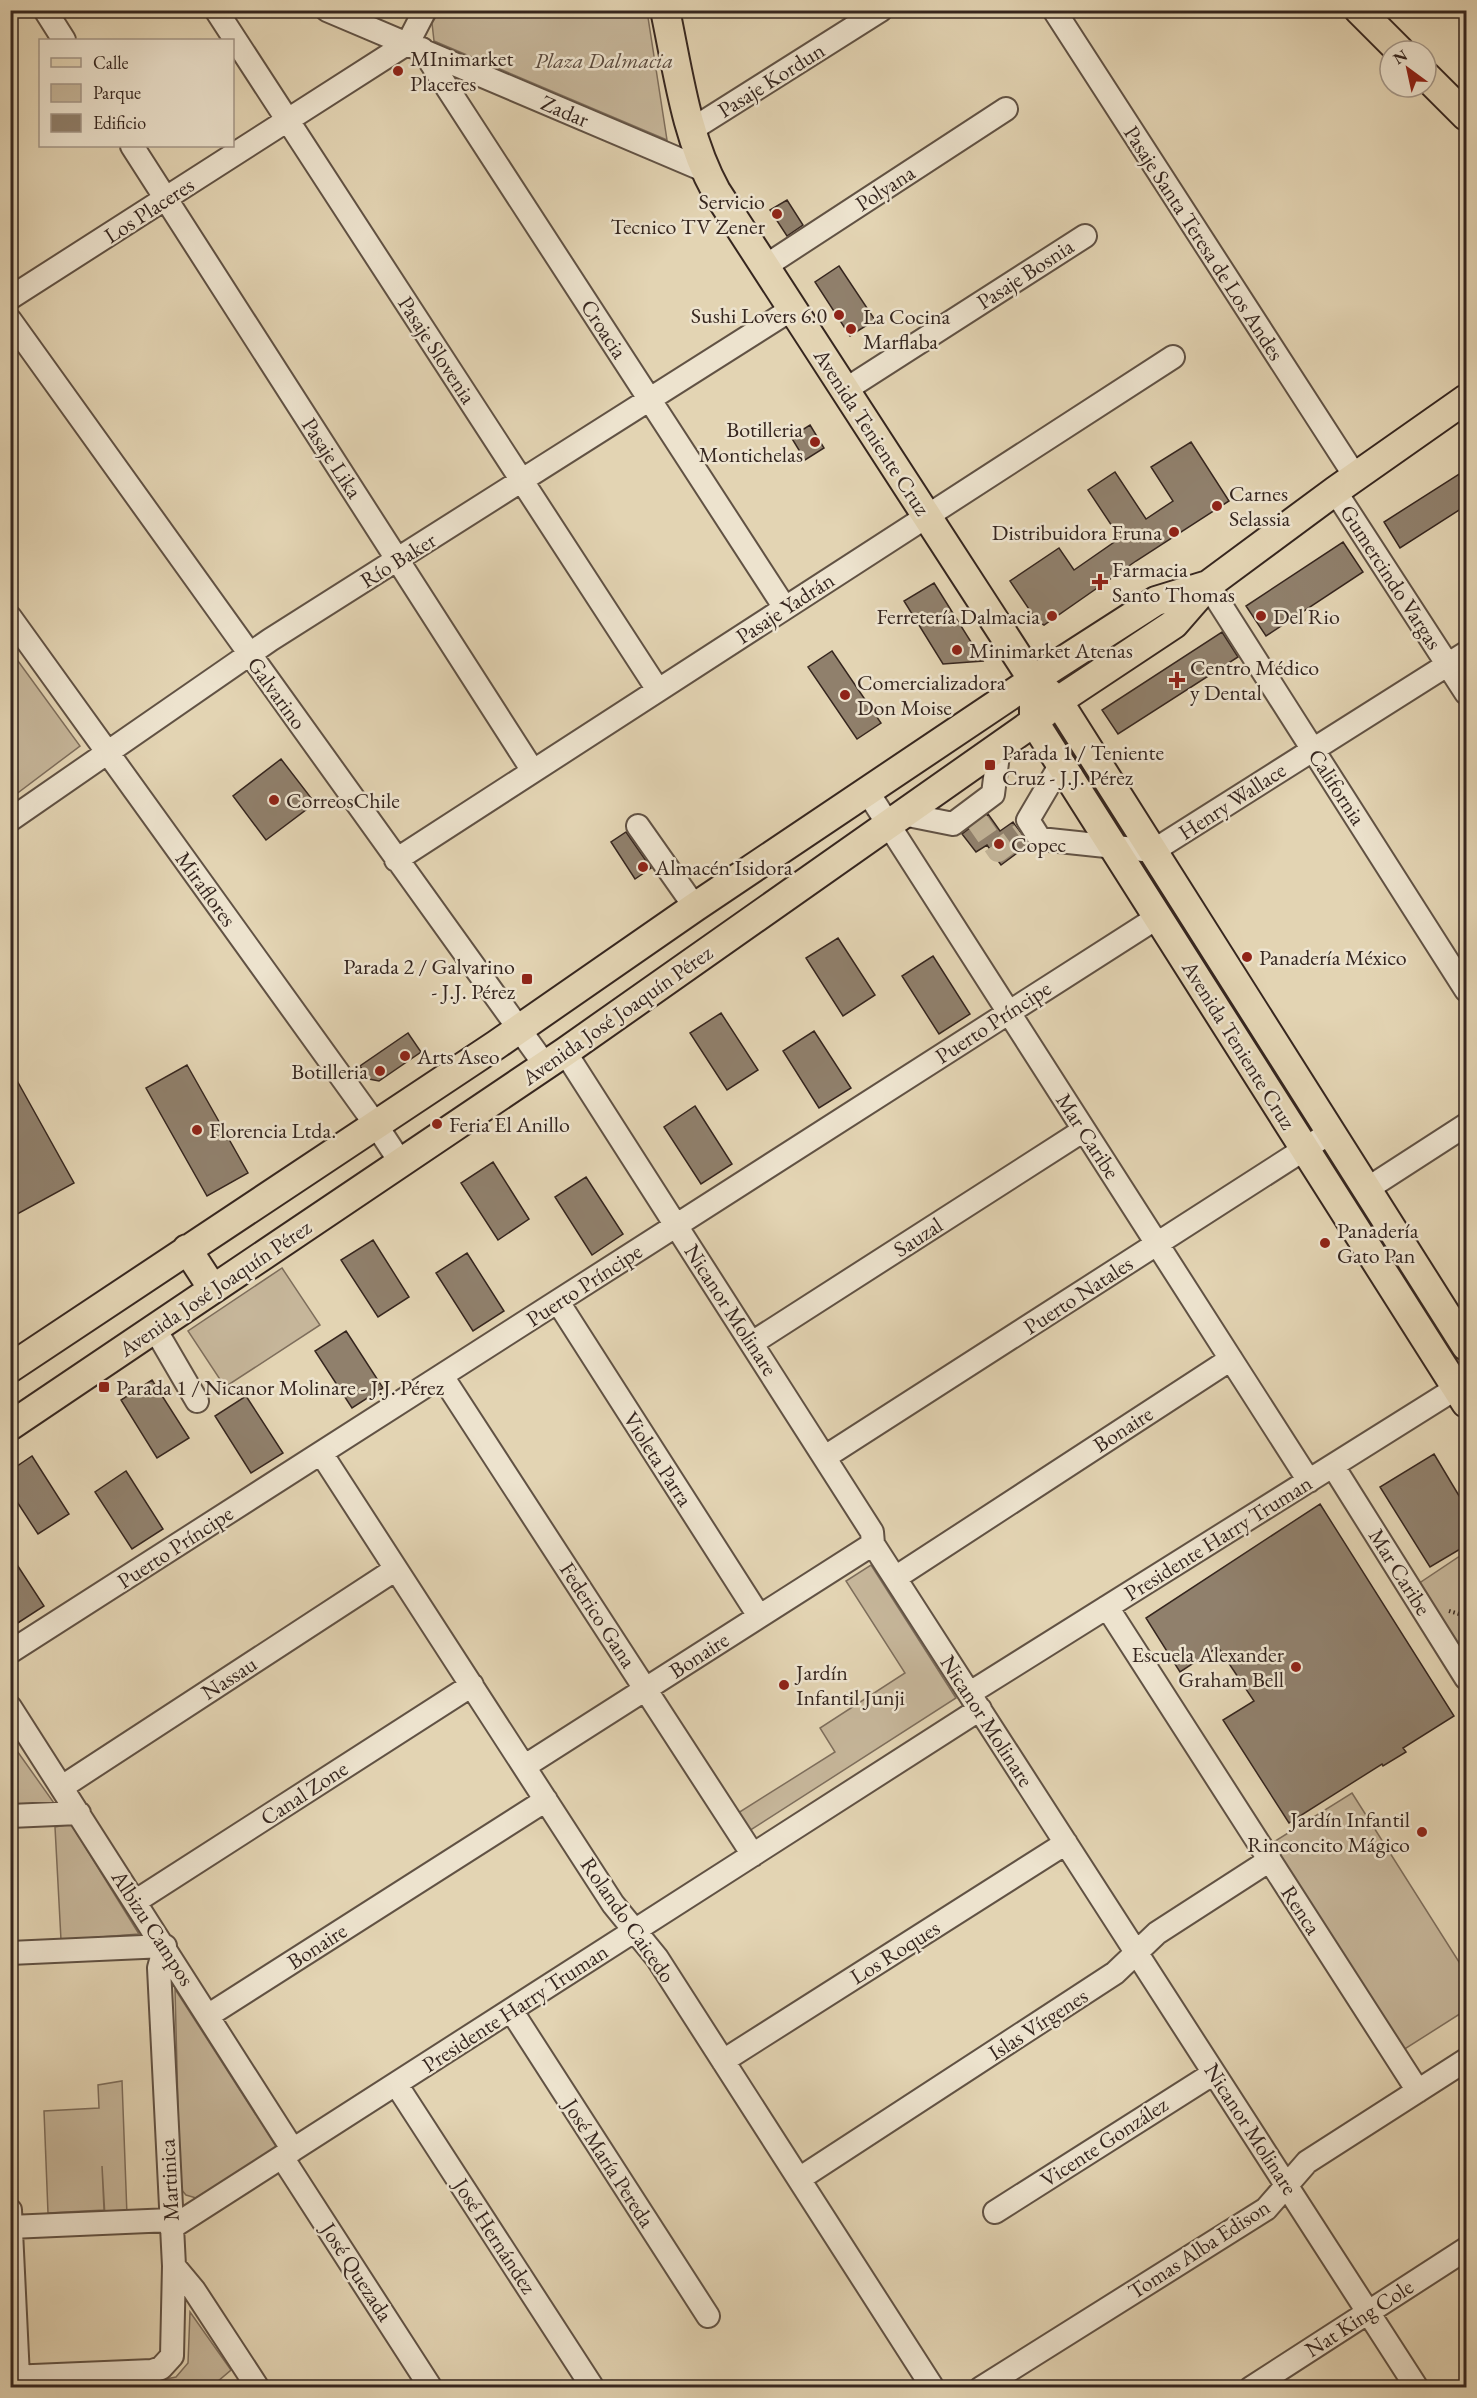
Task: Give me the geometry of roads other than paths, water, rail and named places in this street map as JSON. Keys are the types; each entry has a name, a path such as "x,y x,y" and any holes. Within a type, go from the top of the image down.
{"main road":[{"name":"Avenida Teniente Cruz","path":"665,10 691,130 704,170 764,267 1033,680 1058,701 1467,1346"},
{"path":"1360,11 1388,39"},
{"path":"1438,88 1467,116"},
{"name":"Avenida José Joaquín Pérez","path":"10,1426 555,1058 999,747 1034,722 1058,701 1174,624 1208,585 1345,484 1467,399"},
{"name":"Avenida José Joaquín Pérez","path":"10,1368 520,1029 695,907 1033,680 1156,601 1208,585"},
{"path":"1033,680 1034,722"},
{"name":"Avenida Teniente Cruz","path":"1034,722 1305,1149 1463,1391"},
{"path":"187,1249 213,1289"}],"street":[{"path":"45,10 63,39"},
{"name":"Pasaje Slovenia","path":"216,10 658,690"},
{"name":"Zadar","path":"327,10 704,170"},
{"name":"Los Placeres","path":"10,298 288,121 415,46 425,10"},
{"name":"Pasaje Santa Teresa de Los Andes","path":"1053,10 1345,484"},
{"name":"Pasaje Kordun","path":"691,130 870,13"},
{"name":"Croacia","path":"415,46 785,608"},
{"name":"Polyana","path":"764,267 1006,109"},
{"name":"Pasaje Lika","path":"133,147 533,771"},
{"name":"Pasaje Bosnia","path":"845,390 1085,236"},
{"name":"Río Baker","path":"10,820 249,655 792,309"},
{"name":"Galvarino","path":"10,320 396,860 520,1029 555,1058"},
{"name":"Pasaje Yadrán","path":"396,860 1173,357"},
{"name":"Gumercindo Vargas","path":"1345,484 1457,659 1467,693"},
{"name":"California","path":"1208,585 1467,990"},
{"name":"Miraflores","path":"10,617 401,1163"},
{"name":"Henry Wallace","path":"1061,764 1028,820 1026,830 1040,840 1153,851 1457,659"},
{"path":"896,819 953,824 973,815 993,794 999,747"},
{"name":"Mar Caribe","path":"867,791 896,819 1009,1012 1309,1481"},
{"path":"638,826 695,907"},
{"name":"Puerto Príncipe","path":"10,1652 1158,917"},
{"name":"Nicanor Molinare","path":"555,1058 676,1225 872,1532 873,1544 1417,2388"},
{"path":"1367,1189 1467,1125"},
{"name":"Sauzal","path":"752,1343 1084,1130"},
{"name":"Puerto Natales","path":"825,1457 1331,1132"},
{"name":"Violeta Parra","path":"558,1302 759,1617"},
{"path":"155,1329 197,1401"},
{"name":"Bonaire","path":"895,1578 1231,1359"},
{"name":"Federico Gana","path":"442,1376 753,1855"},
{"name":"Presidente Harry Truman","path":"171,2224 288,2153 753,1855 1107,1607 1333,1466 1463,1391"},
{"name":"Rolando Caicedo","path":"321,1453 613,1904 657,1958 933,2388"},
{"name":"Mar Caribe","path":"1333,1466 1467,1678"},
{"name":"Bonaire","path":"525,1766 873,1544"},
{"name":"Nassau","path":"62,1787 396,1569"},
{"name":"Renca","path":"1107,1607 1418,2091"},
{"name":"Canal Zone","path":"136,1901 472,1685"},
{"name":"Albizu Campos","path":"10,1707 165,1946 288,2153"},
{"name":"Bonaire","path":"208,2015 546,1800"},
{"path":"10,1816 79,1813"},
{"name":"Los Roques","path":"723,2061 1066,1843"},
{"name":"Islas Vírgenes","path":"799,2179 1115,1973 1157,1933 1269,1860"},
{"path":"10,1953 165,1946"},
{"name":"Martinica","path":"57,2381 152,2371 168,2363 173,2348 174,2266 159,1968 165,1946"},
{"name":"José María Pereda","path":"511,2010 708,2316"},
{"name":"Tomas Alba Edison","path":"981,2388 1266,2209 1307,2162 1467,2060"},
{"name":"Vicente González","path":"995,2212 1214,2073"},
{"name":"José Hernández","path":"396,2084 593,2388"},
{"name":"José Quezada","path":"288,2153 431,2388"},
{"path":"10,2210 14,2377 57,2381"},
{"path":"11,2227 171,2224"},
{"name":"Nat King Cole","path":"1251,2388 1467,2249"},
{"path":"174,2266 194,2290 258,2388"}],"tunnel":[{"path":"975,818 998,851 1021,834"}],"place":[{"name":"MInimarket Placeres","path":"398,71"},
{"name":"Servicio Tecnico TV Zener","path":"777,214"},
{"name":"Sushi Lovers 6.0","path":"839,315"},
{"name":"La Cocina Marflaba","path":"851,329"},
{"name":"Botilleria Montichelas","path":"815,442"},
{"name":"Carnes Selassia","path":"1217,506"},
{"name":"Distribuidora Fruna","path":"1174,532"},
{"name":"Farmacia Santo Thomas","path":"1100,582"},
{"name":"Ferretería Dalmacia","path":"1052,616"},
{"name":"Del Rio","path":"1261,616"},
{"name":"Minimarket Atenas","path":"957,650"},
{"name":"Centro Médico y Dental","path":"1177,680"},
{"name":"Comercializadora Don Moise","path":"845,695"},
{"name":"Parada 1 / Teniente Cruz - J.J. Pérez","path":"990,765"},
{"name":"CorreosChile","path":"274,800"},
{"name":"Copec","path":"999,844"},
{"name":"Almacén Isidora","path":"643,867"},
{"name":"Panadería México","path":"1247,957"},
{"name":"Parada 2 / Galvarino - J.J. Pérez","path":"527,979"},
{"name":"Arts Aseo","path":"405,1056"},
{"name":"Botilleria","path":"380,1071"},
{"name":"Feria El Anillo","path":"437,1124"},
{"name":"Florencia Ltda.","path":"197,1130"},
{"name":"Panadería Gato Pan","path":"1325,1243"},
{"name":"Parada 1 / Nicanor Molinare - J.J. Pérez","path":"104,1387"},
{"name":"Escuela Alexander Graham Bell","path":"1296,1667"},
{"name":"Jardín Infantil Junji","path":"784,1685"},
{"name":"Jardín Infantil Rinconcito Mágico","path":"1422,1832"}],"park label":[{"name":"Plaza Dalmacia","path":"604,60"}]}
